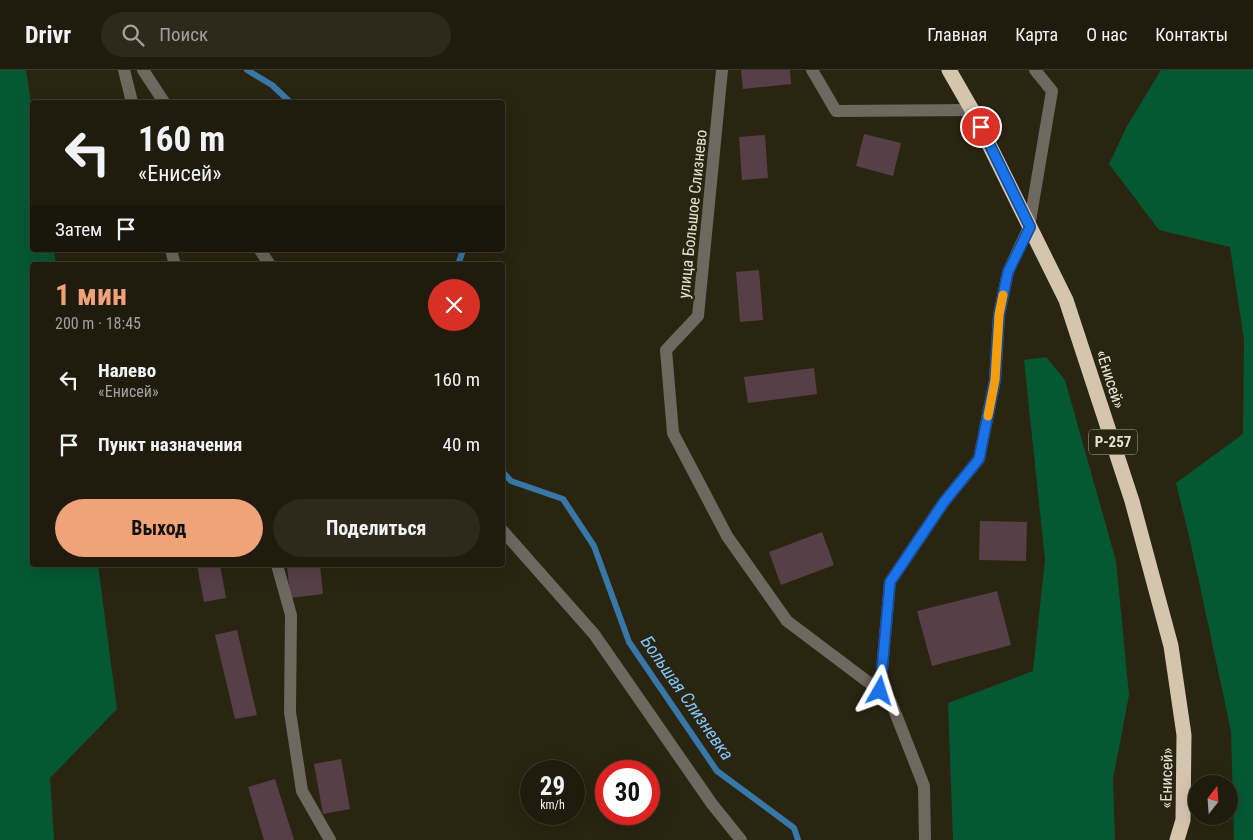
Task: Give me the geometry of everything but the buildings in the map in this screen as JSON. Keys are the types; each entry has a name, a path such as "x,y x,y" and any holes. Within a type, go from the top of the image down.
{"highway":[{"name":"«Енисей»","path":"949,70 972,110 1066,300 1132,501 1171,646 1184,735 1183,820 1177,840"}],"street":[{"path":"124,70 132,100"},
{"path":"143,70 163,100"},
{"name":"улица Большое Слизнево","path":"722,70 698,316 666,350 673,433 727,536 787,621 880,691 891,702 924,786 925,840"},
{"path":"812,70 836,111 972,110"},
{"path":"880,691 890,582 944,502 979,459 995,380 999,315 1008,272 1030,227 1052,91 1035,70"},
{"path":"505,533 594,634 712,804 741,840"},
{"path":"278,567 291,615 290,712 302,791 330,840"}],"green space":[{"path":"0,70 26,70 31,100 30,252 54,252 56,262 30,262 30,567 98,567 117,709 50,778 54,840 0,840"},
{"path":"1161,70 1253,70 1253,840 1234,840 1234,825 1238,825 1238,775 1232,775 1231,731 1176,483 1243,434 1244,340 1230,247 1159,230 1109,164 1127,126"},
{"path":"1046,357 1065,380 1116,561 1129,695 1113,779 1115,840 953,840 948,703 1033,671 1045,560 1024,360"}],"waterway":[{"name":"Большая Слизневка","path":"247,70 272,85 288,100"},
{"name":"Большая Слизневка","path":"459,262 462,252"},
{"name":"Большая Слизневка","path":"505,474 511,481 563,499 594,546 629,642 717,771 794,828 798,840"}],"slow traffic":[{"path":"988,416 995,380 999,315 1003,295"}],"route":[{"path":"880,691 890,582 944,502 979,459 995,380 999,315 1008,272 1030,227 981,127"}]}
